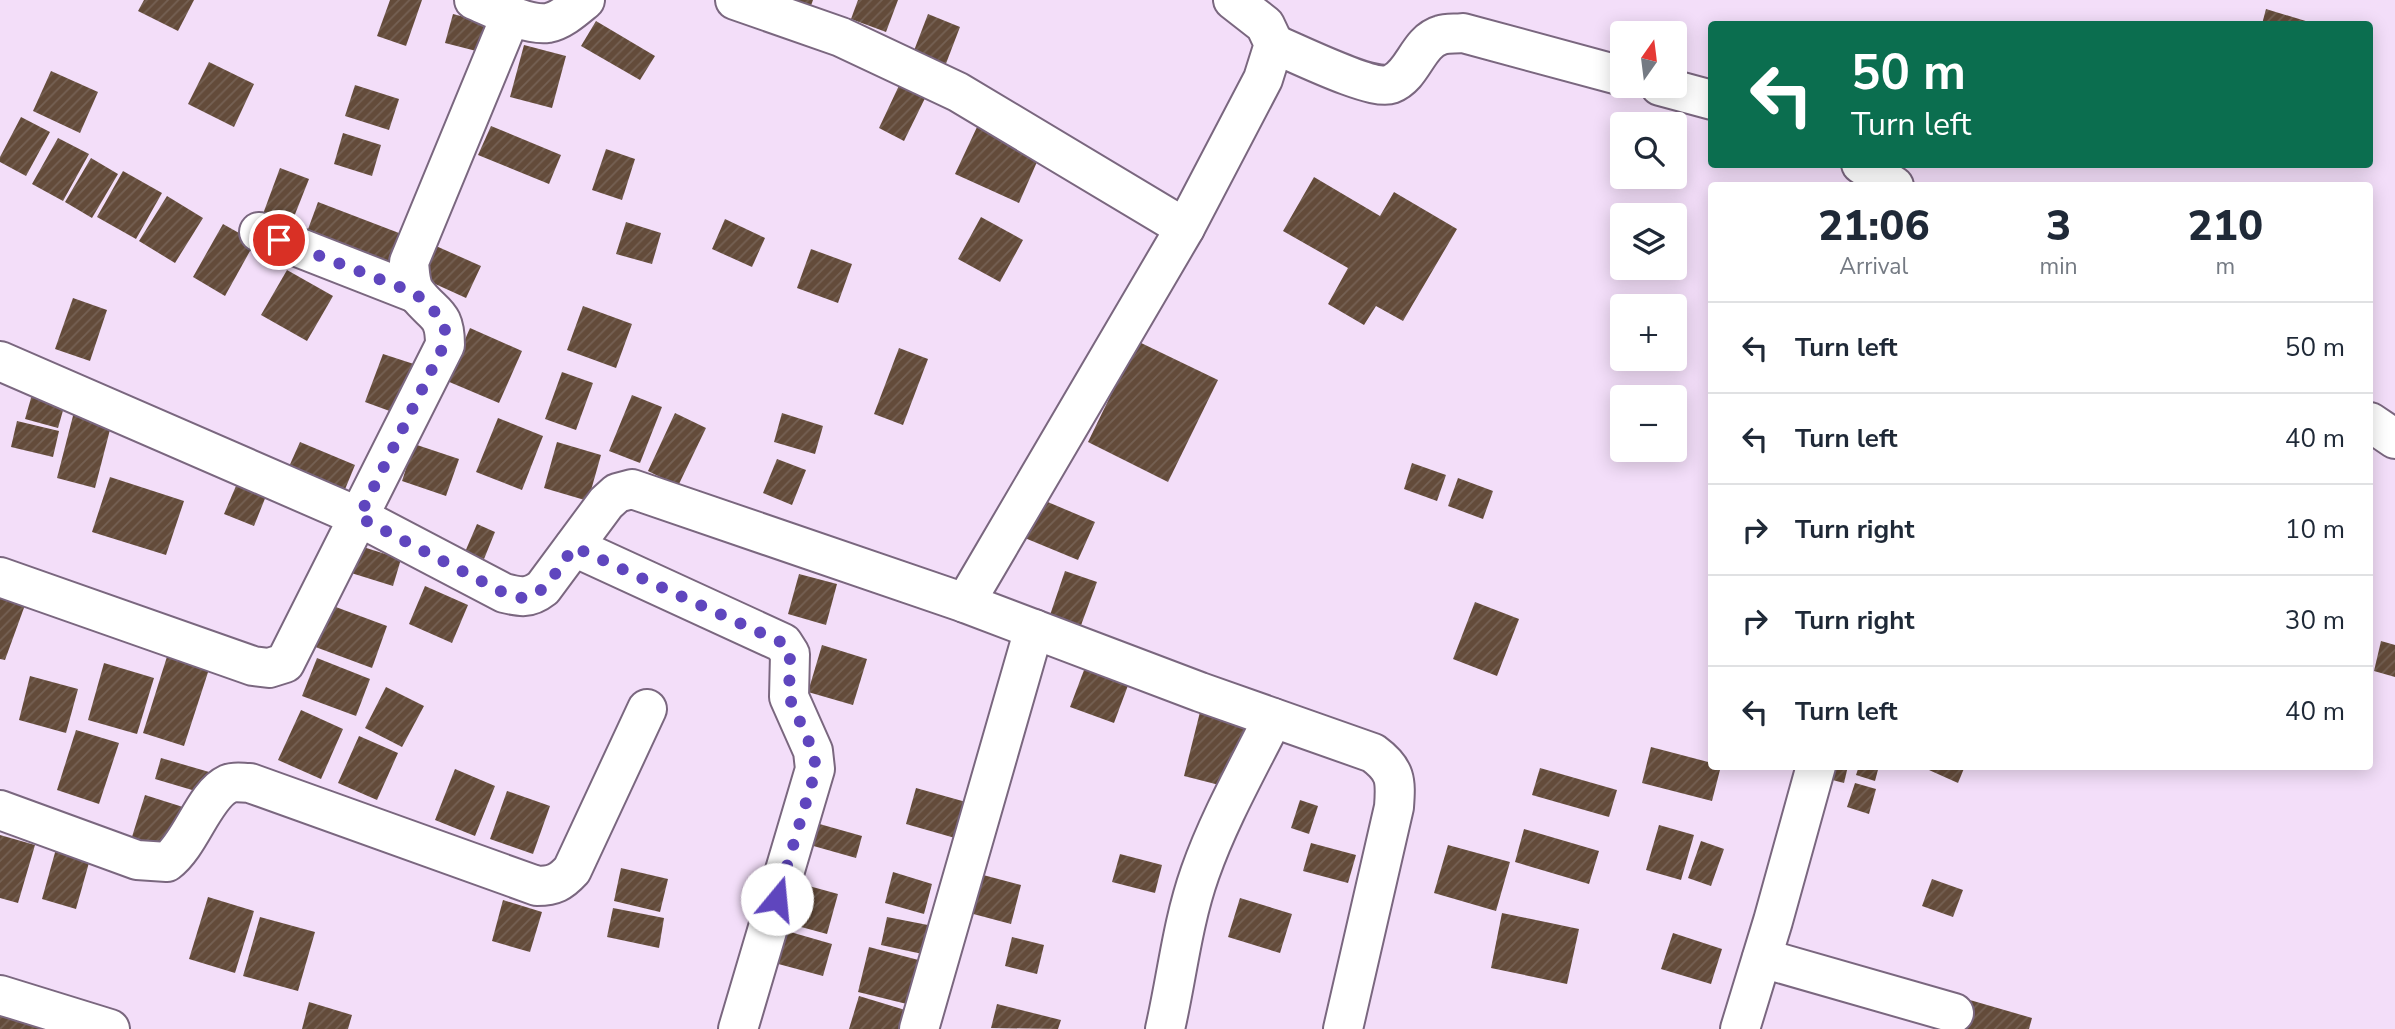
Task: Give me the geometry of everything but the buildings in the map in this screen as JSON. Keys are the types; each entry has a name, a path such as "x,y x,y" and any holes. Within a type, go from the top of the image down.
{"street":[{"path":"474,0 511,15 547,23 566,15 585,0"},
{"path":"735,0 841,37 958,92 1185,228"},
{"path":"1233,0 1265,25 1274,44 1368,83 1391,84 1404,74 1427,42 1441,35 1462,33 1610,73"},
{"path":"415,293 410,276 410,262 511,15"},
{"path":"965,603 1185,228 1263,79 1274,44"},
{"path":"1687,93 1708,99"},
{"path":"1867,168 1888,182"},
{"path":"0,577 253,666 269,668 285,663 444,345 445,328 438,315 415,293 258,232"},
{"path":"0,361 359,517 504,593 523,598 534,595 543,588 606,503 617,493 632,489 965,603 1273,718 1373,752 1389,765 1396,784 1394,807 1343,1029"},
{"path":"2373,424 2395,439"},
{"path":"574,547 783,643 790,654 789,697 813,751 816,769 738,1029"},
{"path":"919,1029 1034,629"},
{"path":"0,810 137,860 167,862 178,853 217,791 229,784 250,783 537,887 550,886 561,882 572,870 647,709"},
{"path":"1165,1029 1182,937 1200,872 1273,718"},
{"path":"1740,1029 1815,770"},
{"path":"1762,958 1954,1013"},
{"path":"0,995 50,1020 110,1029"}],"route":[{"path":"279,240 415,293 438,315 445,328 444,345 359,517 504,593 523,598 534,595 543,588 574,547 783,643 790,654 789,697 813,751 816,769 777,899"}]}
